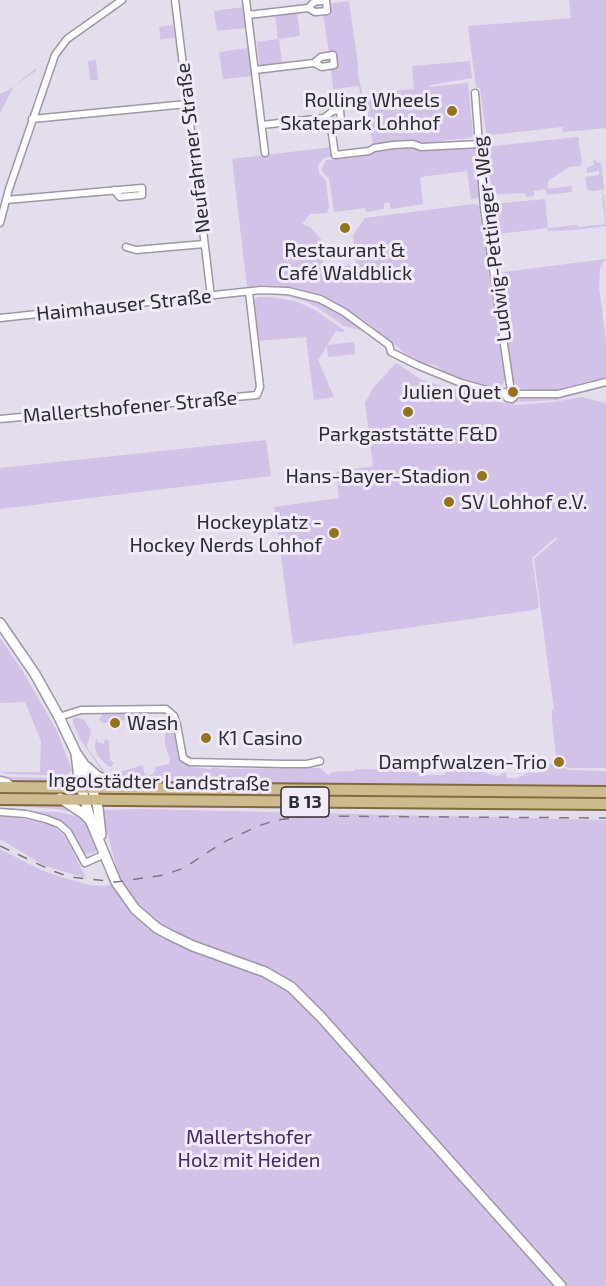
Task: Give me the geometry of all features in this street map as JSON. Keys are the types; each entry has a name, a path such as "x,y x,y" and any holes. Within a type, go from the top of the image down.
{"main road":[{"path":"0,623 35,674 85,766 97,776 123,788"},
{"path":"76,753 75,762 87,787"},
{"path":"85,766 87,787 104,850"},
{"name":"Ingolstädter Landstraße","path":"0,787 606,792"},
{"path":"60,798 84,814 91,822 116,882 135,909 157,928 193,946 265,972 291,987 321,1017 561,1286"},
{"name":"Ingolstädter Landstraße","path":"0,799 606,804"},
{"path":"90,799 91,822"}],"street":[{"path":"0,223 51,62 60,47 122,0"},
{"name":"Neufahrner Straße","path":"175,0 211,296"},
{"path":"246,0 266,153"},
{"path":"248,15 308,8 315,12 327,10 326,0 314,2 308,8"},
{"path":"255,70 314,63"},
{"name":"Ludwig-Pettinger-Weg","path":"475,93 484,208 510,385"},
{"path":"33,119 188,104"},
{"path":"262,125 327,119 336,155 393,145 413,144 421,147 480,144"},
{"path":"6,200 114,190"},
{"path":"126,247 136,250 204,244"},
{"name":"Haimhauser Straße","path":"0,318 249,292 288,291 320,299 368,328 389,345 391,352 461,383 490,391 504,392"},
{"name":"Mallertshofener Straße","path":"0,418 259,394 249,292"},
{"path":"517,394 516,388 510,385 505,388 505,397 510,399 517,394 558,394 606,382"},
{"path":"59,717 81,710 166,710 174,716 183,758 190,762 307,764 320,761"},
{"path":"0,780 14,787"},
{"name":"Ingolstädter Landstraße","path":"0,812 26,814 59,824 68,832 85,863 104,850"}],"green space":[{"path":"569,0 606,0 606,128 563,132 562,127 490,135 490,140 487,141 480,88 476,87 468,26 571,18"},
{"path":"349,1 364,103 361,103 359,86 333,89 331,69 336,68 334,52 329,53 323,14 329,13 328,4"},
{"path":"243,7 246,28 217,31 214,11"},
{"path":"297,12 300,36 279,39 282,64 260,67 257,42 278,39 275,15"},
{"path":"173,25 175,38 162,39 161,42 159,27"},
{"path":"248,48 252,76 223,79 219,52"},
{"path":"96,60 98,80 90,80 88,61"},
{"path":"470,61 472,78 430,85 430,87 468,83 473,135 471,138 437,141 436,143 420,144 412,141 373,145 365,94 414,89 412,66"},
{"path":"35,69 37,70 14,86 0,113 0,94 9,90"},
{"path":"578,137 582,162 580,166 569,167 548,181 548,189 572,186 572,192 547,195 545,189 534,191 534,196 526,197 525,193 486,195 482,148"},
{"path":"410,146 474,147 477,151 481,194 478,198 471,199 467,171 420,177 423,204 391,209 389,202 384,203 384,209 366,212 365,208 334,212 329,178 323,173 322,168 326,160 365,156 374,150"},
{"path":"332,147 333,156 324,158 318,165 319,173 326,181 329,207 327,213 310,214 302,224 310,227 321,239 324,269 356,265 353,235 365,218 474,204 479,206 499,330 505,380 502,385 492,388 450,376 435,365 423,363 406,354 367,322 345,308 308,292 283,286 247,287 232,159"},
{"path":"596,160 597,163 601,162 604,189 587,190 585,177 599,175 599,171 587,173 587,168 594,165 593,161"},
{"path":"604,194 606,226 548,231 547,228 491,235 488,208 491,204 545,199 548,228 577,225 579,227 605,224 602,195"},
{"path":"606,259 600,268 599,288 606,339 606,378 566,389 539,392 521,389 511,380 496,273"},
{"path":"271,293 292,294 316,301 362,327 360,330 344,326 317,307 304,301"},
{"path":"258,297 295,301 315,310 344,330 344,332 336,331 327,345 354,342 355,354 328,357 327,346 318,360 334,397 314,400 306,337 258,341 254,301"},
{"name":"SV Lohhof e.V.","path":"396,363 422,380 493,401 516,405 581,397 606,403 606,768 569,768 557,764 552,721 552,709 554,710 534,559 557,539 556,537 532,558 539,607 534,610 293,644 274,507 339,498 336,472 373,466 365,403 373,388"},
{"path":"606,385 557,400 513,402 521,399 563,395"},
{"path":"266,440 271,476 0,509 0,468"},
{"path":"0,638 22,670 56,729 72,770 68,776 1,772 40,772 41,741 25,702 0,703"},
{"path":"124,712 145,713 145,722 139,723 134,719 103,723 99,720 103,713 122,714"},
{"path":"165,713 172,718 179,758 191,767 211,769 213,767 222,769 320,768 328,775 333,772 356,769 411,770 425,775 444,775 447,771 479,771 497,776 506,772 507,778 517,778 529,772 538,773 548,763 570,770 606,771 606,788 219,785 199,782 114,780 100,775 102,771 80,739 73,723 76,717 84,720 91,733 88,749 108,774 143,765 144,774 150,775 154,773 155,767 169,764 170,759 165,745"},
{"path":"96,738 97,742 104,744 105,739 109,741 110,760 114,763 111,767 98,756 95,748"},
{"path":"0,775 70,780 57,784 37,780 7,780"},
{"path":"218,793 606,795 606,800 102,795"},
{"path":"0,803 60,806 76,813 57,809 0,805"},
{"path":"114,804 606,807 606,810 106,807"},
{"name":"Mallertshofer Holz mit Heiden","path":"104,810 606,820 606,1286 0,1286 0,849 41,870 61,877 90,885 114,884 155,931 292,984 167,930 138,904 120,880 103,818"},
{"path":"29,811 59,812 75,816 80,814 89,825 97,848 95,852 87,854 82,851 68,827 62,822"},
{"path":"0,816 34,820 54,826 66,838 86,878 45,866 0,839"}],"railway":[{"path":"0,846 70,877 116,882 164,875 184,868 222,843 277,820 309,816 606,818"}],"place":[{"name":"Rolling Wheels Skatepark Lohhof","path":"452,111"},
{"name":"Restaurant & Café Waldblick","path":"345,228"},
{"name":"Julien Quet","path":"513,392"},
{"name":"Parkgaststätte F&D","path":"408,412"},
{"name":"Hans-Bayer-Stadion","path":"482,476"},
{"name":"SV Lohhof e.V.","path":"449,502"},
{"name":"Hockeyplatz - Hockey Nerds Lohhof","path":"334,533"},
{"name":"Wash","path":"115,723"},
{"name":"K1 Casino","path":"206,738"},
{"name":"Dampfwalzen-Trio","path":"559,762"}]}
